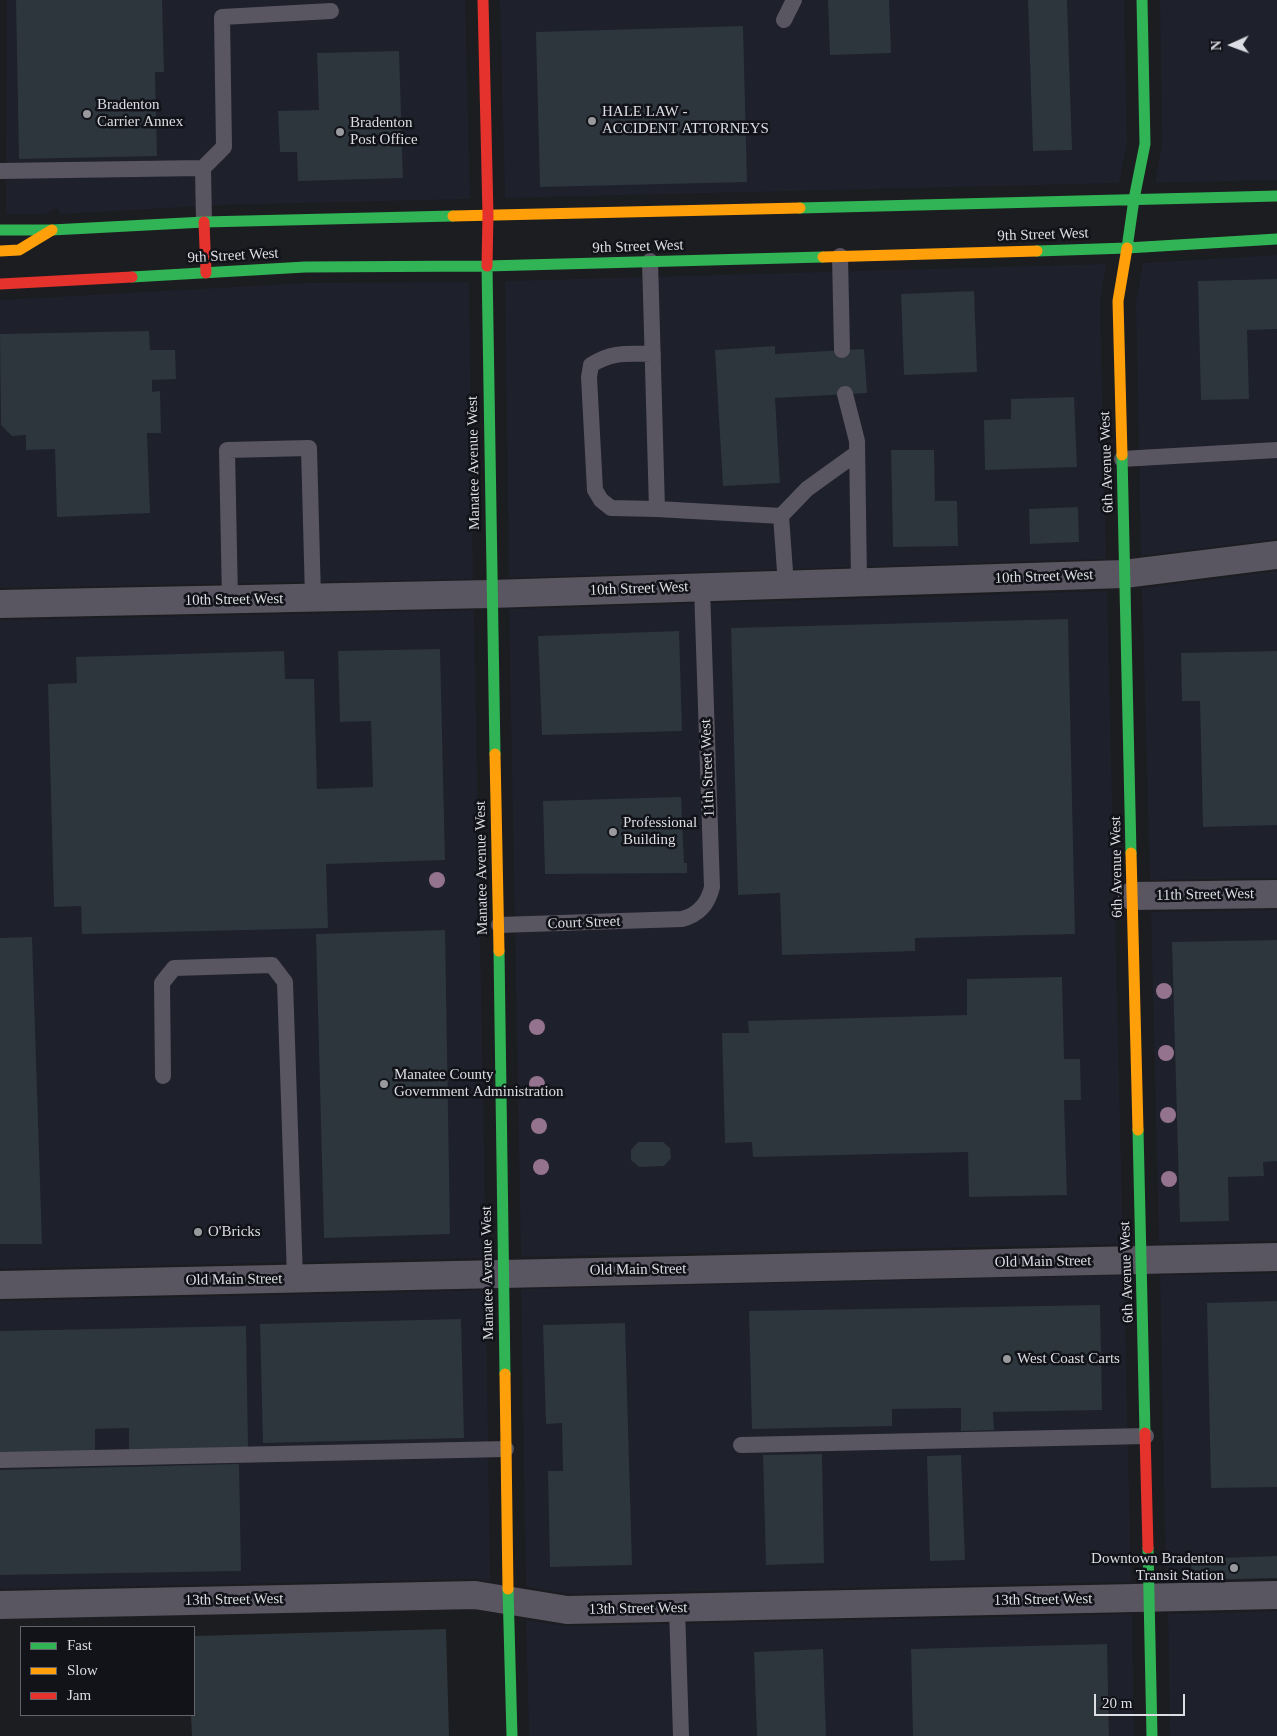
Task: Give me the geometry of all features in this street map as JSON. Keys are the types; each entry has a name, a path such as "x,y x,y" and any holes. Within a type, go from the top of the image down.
{"main road":[{"name":"Manatee Avenue West","path":"483,0 488,214 491,594 512,1736"},
{"name":"6th Avenue West","path":"1142,0 1145,144 1134,199 1118,302 1152,1736"},
{"path":"0,230 52,230 204,222 488,214 1277,196"},
{"path":"204,222 206,273"},
{"path":"0,251 20,250 52,230"},
{"name":"9th Street West","path":"0,284 305,268 487,266 1127,248 1277,239"}],"street":[{"name":"10th Street West","path":"0,604 491,594 1124,574 1277,555"},
{"name":"11th Street West","path":"1132,896 1277,894"},
{"name":"Old Main Street","path":"0,1285 1277,1257"},
{"name":"13th Street West","path":"0,1605 475,1595 566,1610 1277,1595"}],"lane":[{"path":"784,20 794,0"},
{"path":"0,171 203,168 224,147 222,17 331,11"},
{"path":"203,168 204,222"},
{"path":"840,256 842,350"},
{"path":"650,261 657,509"},
{"path":"653,354 617,354 604,357 592,365 589,377 595,490 601,500 611,508 781,516"},
{"path":"845,394 857,453 860,582"},
{"path":"230,600 227,450 309,448 313,598"},
{"path":"1122,460 1277,450"},
{"path":"786,585 781,516 807,488 857,453"},
{"name":"11th Street West","path":"669,920 691,917 699,912 710,895 712,887 702,588"},
{"name":"Court Street","path":"498,925 669,920"},
{"path":"163,1076 162,983 174,968 272,965 285,982 295,1278"},
{"path":"741,1445 1146,1436"},
{"path":"0,1460 506,1449"},
{"path":"677,1608 681,1736"}],"shaded area":[{"path":"7,0 465,0 470,199 221,205 61,214 56,208 46,214 6,214"},
{"path":"500,0 1124,0 1127,143 1119,183 505,198"},
{"path":"1160,0 1277,0 1277,180 1155,183 1162,144"},
{"path":"1277,255 1277,539 1141,556 1136,302 1143,263"},
{"path":"1106,264 1100,302 1106,559 509,578 505,281"},
{"path":"469,282 473,579 0,588 0,300 306,283"},
{"path":"1277,571 1277,878 1150,880 1142,588"},
{"path":"1107,591 1123,1244 521,1257 509,609"},
{"path":"474,610 486,1258 0,1269 0,620"},
{"path":"1277,910 1277,1241 1159,1243 1151,912"},
{"path":"1277,1273 1277,1579 1166,1582 1160,1275"},
{"path":"1124,1275 1131,1582 568,1594 526,1587 521,1289"},
{"path":"486,1290 490,1581 475,1579 0,1589 0,1301"},
{"path":"1277,1611 1277,1736 1170,1736 1168,1614"},
{"path":"1132,1614 1134,1736 529,1736 526,1620 567,1626"}],"building":[{"name":"Bradenton Carrier Annex","path":"16,0 162,0 164,72 155,72 157,156 19,159"},
{"path":"828,0 889,0 891,53 830,55"},
{"path":"1028,0 1067,0 1072,150 1033,151"},
{"path":"743,26 747,182 540,187 536,32"},
{"name":"Bradenton Post Office","path":"399,51 403,178 298,181 297,152 280,152 278,111 319,110 317,53"},
{"path":"1277,279 1277,329 1247,330 1249,399 1201,400 1198,281"},
{"path":"974,291 977,372 904,375 901,294"},
{"path":"149,331 150,350 175,350 176,379 152,380 152,392 160,391 161,433 147,433 150,513 57,517 55,449 26,450 26,435 12,436 1,425 0,334"},
{"path":"775,346 775,354 864,349 867,393 775,398 780,483 723,486 715,350"},
{"path":"1074,397 1077,467 985,470 984,420 1011,419 1011,399"},
{"path":"891,450 934,450 935,501 957,501 958,546 893,547"},
{"path":"1078,507 1079,542 1030,544 1029,509"},
{"path":"1068,619 1075,934 915,938 915,951 782,955 780,893 738,895 731,628"},
{"path":"679,631 682,731 542,735 538,636"},
{"path":"440,649 445,860 326,864 328,928 82,934 81,906 54,907 48,684 77,683 76,657 284,651 285,679 314,679 317,789 373,787 371,721 340,722 338,651"},
{"path":"1277,651 1277,825 1203,827 1200,701 1182,701 1181,653"},
{"name":"Professional Building","path":"681,797 684,863 687,863 687,873 545,874 543,801"},
{"name":"Manatee County Government Administration","path":"445,930 450,1234 324,1238 316,934"},
{"path":"32,937 42,1244 0,1244 0,938"},
{"path":"1277,940 1277,1161 1263,1162 1264,1176 1228,1177 1229,1221 1180,1222 1172,942"},
{"path":"1062,977 1064,1059 1080,1059 1081,1100 1064,1100 1067,1195 969,1197 968,1152 753,1157 752,1142 725,1143 722,1033 749,1033 748,1021 967,1015 967,979"},
{"path":"638,1142 663,1142 670,1148 671,1158 664,1166 639,1167 631,1160 631,1150"},
{"path":"1277,1301 1277,1487 1211,1488 1207,1303"},
{"path":"1100,1305 1102,1410 993,1412 994,1430 961,1431 961,1408 892,1409 892,1426 752,1429 749,1311"},
{"path":"461,1319 464,1438 263,1443 260,1324"},
{"path":"625,1323 632,1565 550,1567 548,1471 563,1471 562,1423 546,1424 543,1325"},
{"path":"246,1326 248,1447 129,1450 129,1428 95,1429 95,1452 0,1454 0,1331"},
{"path":"822,1454 824,1563 766,1565 763,1455"},
{"path":"961,1455 965,1560 930,1561 927,1456"},
{"path":"239,1464 241,1571 0,1575 0,1470"},
{"name":"Downtown Bradenton Transit Station","path":"1277,1556 1277,1578 1192,1580 1191,1559"},
{"path":"446,1629 449,1736 192,1736 191,1716 195,1716 195,1636"},
{"path":"1107,1644 1109,1736 913,1736 911,1649"},
{"path":"823,1649 826,1736 757,1736 754,1652"}],"traffic: fast":[{"path":"1127,248 1145,144 1142,0"},
{"path":"800,208 1277,196"},
{"path":"0,230 52,230 204,222 453,216"},
{"path":"1037,251 1277,239"},
{"path":"132,277 305,267 487,266 823,257"},
{"path":"487,266 495,754"},
{"path":"1122,455 1131,853"},
{"path":"499,951 505,1374"},
{"path":"1138,1130 1145,1433"},
{"path":"1148,1548 1152,1736"},
{"path":"508,1589 512,1736"}],"traffic: slow":[{"path":"453,216 800,208"},
{"path":"0,251 19,250 52,230"},
{"path":"1122,455 1118,301 1127,248"},
{"path":"823,257 1037,251"},
{"path":"495,754 499,951"},
{"path":"1131,853 1138,1130"},
{"path":"505,1374 508,1589"}],"traffic: jam":[{"path":"483,0 488,215 487,266"},
{"path":"204,222 206,273"},
{"path":"0,284 132,277"},
{"path":"1145,1433 1148,1548"}],"place":[{"name":"Bradenton Carrier Annex","path":"87,114"},
{"name":"HALE LAW - ACCIDENT ATTORNEYS","path":"592,121"},
{"name":"Bradenton Post Office","path":"340,132"},
{"name":"Professional Building","path":"613,832"},
{"name":"Manatee County Government Administration","path":"384,1084"},
{"name":"O'Bricks","path":"198,1232"},
{"name":"West Coast Carts","path":"1007,1359"},
{"name":"Downtown Bradenton Transit Station","path":"1234,1568"}]}
